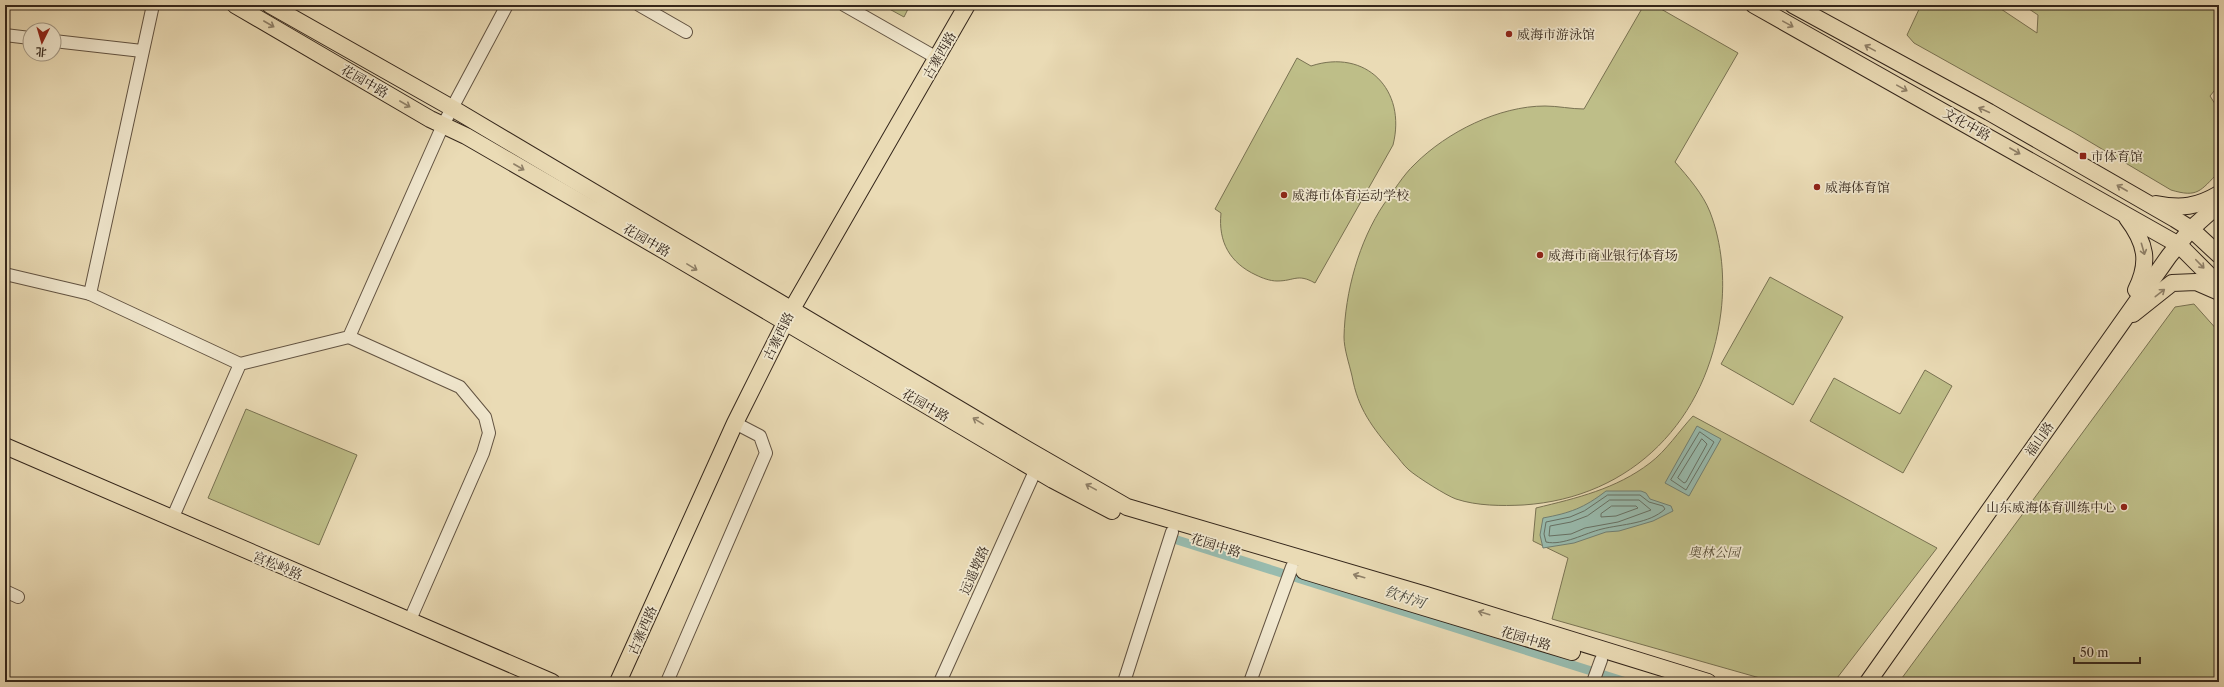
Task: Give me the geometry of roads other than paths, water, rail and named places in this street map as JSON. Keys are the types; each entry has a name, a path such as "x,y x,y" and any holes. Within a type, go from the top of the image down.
{"main road":[{"name":"花园中路","path":"235,5 443,126 466,136 554,187 789,316 1036,469 1125,517 1291,573 1600,664 1670,682"},
{"path":"270,5 452,108 789,316 1126,507 1708,682"},
{"name":"古寨西路","path":"618,682 735,423 789,316 967,5"},
{"name":"文化中路","path":"1754,5 1978,130 2124,215 2179,245 2219,284"},
{"name":"文化中路","path":"1792,5 1989,112 2191,229 2219,255"},
{"path":"2143,201 2172,208 2203,203 2219,194"},
{"name":"福山路","path":"1868,682 2118,326 2191,229 2219,204"},
{"path":"2118,326 2144,274 2145,254 2137,232 2124,215"},
{"path":"2118,326 2172,283 2196,282 2219,292"},
{"name":"宫松岭路","path":"5,446 409,622 552,682"},
{"path":"5,456 526,682"}],"street":[{"path":"90,294 153,5"},
{"path":"349,337 443,126 507,5"},
{"path":"639,5 686,32"},
{"path":"844,5 937,58"},
{"path":"5,35 22,37"},
{"path":"62,42 142,51"},
{"path":"5,274 90,294 240,364 349,337 460,387 485,417 489,433 483,453 409,622"},
{"path":"172,519 240,364"},
{"path":"667,682 766,453 760,436 735,423"},
{"name":"远遥墩路","path":"940,682 1036,469"},
{"path":"1124,682 1172,532"},
{"path":"1250,682 1291,573"},
{"path":"5,591 18,597"},
{"path":"1593,681 1600,664"}],"water":[{"path":"1697,426 1721,439 1689,496 1665,483"},
{"path":"1606,491 1641,491 1646,493 1650,499 1671,506 1673,511 1653,521 1619,531 1606,532 1574,543 1543,548 1540,535 1543,518 1561,514 1584,506"}],"waterway":[{"name":"钦村河","path":"1174,539 1626,682"}],"place":[{"name":"威海市游泳馆","path":"1509,34"},
{"name":"市体育馆","path":"2083,156"},
{"name":"威海体育馆","path":"1817,187"},
{"name":"威海市体育运动学校","path":"1284,195"},
{"name":"威海市商业银行体育场","path":"1540,255"},
{"name":"山东威海体育训练中心","path":"2124,507"}],"park label":[{"name":"奥林公园","path":"1714,552"}]}
